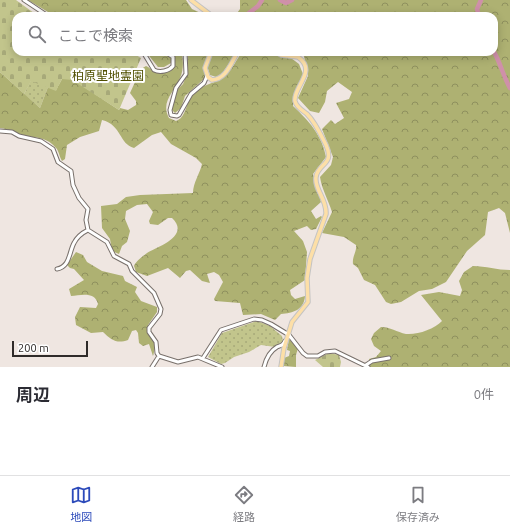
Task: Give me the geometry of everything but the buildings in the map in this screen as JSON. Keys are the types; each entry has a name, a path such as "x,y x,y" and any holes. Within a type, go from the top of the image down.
{"main road":[{"path":"191,0 207,12"},
{"path":"210,56 205,68 207,76 212,80 220,78 225,74 236,56"},
{"path":"281,367 292,322 308,302 307,278 310,260 326,214 326,208 316,184 316,176 318,171 327,163 329,156 327,147 314,123 296,102 295,97 305,74 303,62 298,57 290,56"}],"street":[{"path":"24,0 42,12"},
{"path":"145,56 154,70 159,72 170,69 173,66 173,57 171,56"},
{"path":"185,56 187,63 186,74 176,88 170,110 171,115 179,115 191,94 204,83 207,76"},
{"path":"0,131 12,132 19,136 41,141 53,149 58,162 71,171 73,185 79,198 88,209 86,220 88,230 107,242 114,256 129,264 132,271 154,293 161,309 160,314 150,328 150,332 156,342 157,353 159,356"},
{"path":"57,269 68,261 74,242 88,230"},
{"path":"203,358 221,330 254,319 262,320 271,324 289,335 307,356 318,356 325,352 335,351 367,366 372,361 389,358"},
{"path":"264,367 267,357 287,340"},
{"path":"159,356 178,362 198,357 222,367"},
{"path":"152,367 159,356"}],"green space":[{"name":"柏原聖地霊園","path":"0,0 16,0 32,12 12,12 12,56 138,56 141,58 119,110 72,80 62,79 56,91 31,81 24,94 0,72"},
{"path":"28,0 186,0 192,9 198,12 48,12"},
{"path":"240,0 510,0 510,233 505,213 499,208 488,212 485,235 467,251 446,282 432,289 419,291 401,302 391,304 386,302 375,285 364,280 358,268 353,264 356,245 344,237 322,233 332,212 320,177 331,165 333,157 322,129 331,120 335,124 344,118 336,103 349,99 352,92 338,82 327,91 325,102 319,113 310,111 298,98 308,76 304,56 498,56 498,12 238,12 240,9"},
{"path":"149,56 171,57 171,63 164,67 158,67"},
{"path":"173,56 182,56 182,72 178,83 169,97 166,107 169,118 176,121 182,117 190,98 195,91 226,75 239,56 278,56 291,58 299,64 303,74 294,94 293,106 318,135 326,157 313,174 321,202 311,211 316,219 321,216 322,217 316,229 311,230 307,226 294,231 303,241 307,252 305,280 290,290 291,295 295,299 305,296 303,305 294,312 281,314 275,320 261,314 243,315 240,303 215,301 214,299 223,282 219,275 214,272 207,274 210,283 202,281 190,270 186,271 180,278 168,268 147,276 136,272 134,266 138,260 170,240 178,230 177,224 172,218 168,218 158,225 150,224 149,221 153,212 147,204 137,205 126,211 125,219 130,231 127,242 122,246 119,254 112,251 110,239 102,228 101,206 117,204 126,197 140,195 193,193 202,164 196,158 171,144 161,132 152,135 134,148 125,143 117,130 109,122 102,120 99,131 80,137 67,145 65,159 62,161 56,148 48,141 21,135 0,128 0,72 40,108 48,87 56,90 62,79 72,79 119,110 120,108 128,110 136,105 136,101 130,93 141,69 146,66 158,73 166,72 171,68"},
{"path":"188,56 208,56 205,64 205,78 185,96 181,108 175,113 171,109 176,91 183,84 188,72"},
{"path":"211,56 234,56 221,75 216,77 210,75 207,66"},
{"path":"31,80 48,87 40,108 24,94"},
{"path":"76,252 83,255 87,262 102,271 123,276 125,281 137,287 135,292 141,301 157,307 157,312 148,325 151,338 156,344 153,356 149,344 143,346 139,343 138,333 136,330 132,331 128,340 121,342 112,339 103,332 91,333 76,325 75,317 80,307 96,308 98,304 91,295 71,296 69,289 84,280 74,269 67,265"},
{"path":"473,266 510,270 510,367 370,367 369,359 376,357 381,351 374,346 371,339 374,333 381,327 406,334 416,334 439,324 442,321 421,295 439,292 460,296 462,290 459,281 464,272"},
{"path":"257,321 270,326 282,336 283,341 275,347 261,345 221,364 208,357 222,333"},
{"path":"289,339 298,348 296,355 296,367 284,366 284,358 289,356 290,351 287,350"},
{"path":"329,353 339,355 341,362 340,367 323,367 315,360"}],"waterway":[{"path":"250,12 258,6 262,0"},
{"path":"280,0 286,3 292,0"},
{"path":"478,12 477,9 481,0"},
{"path":"496,56 510,88"}]}
